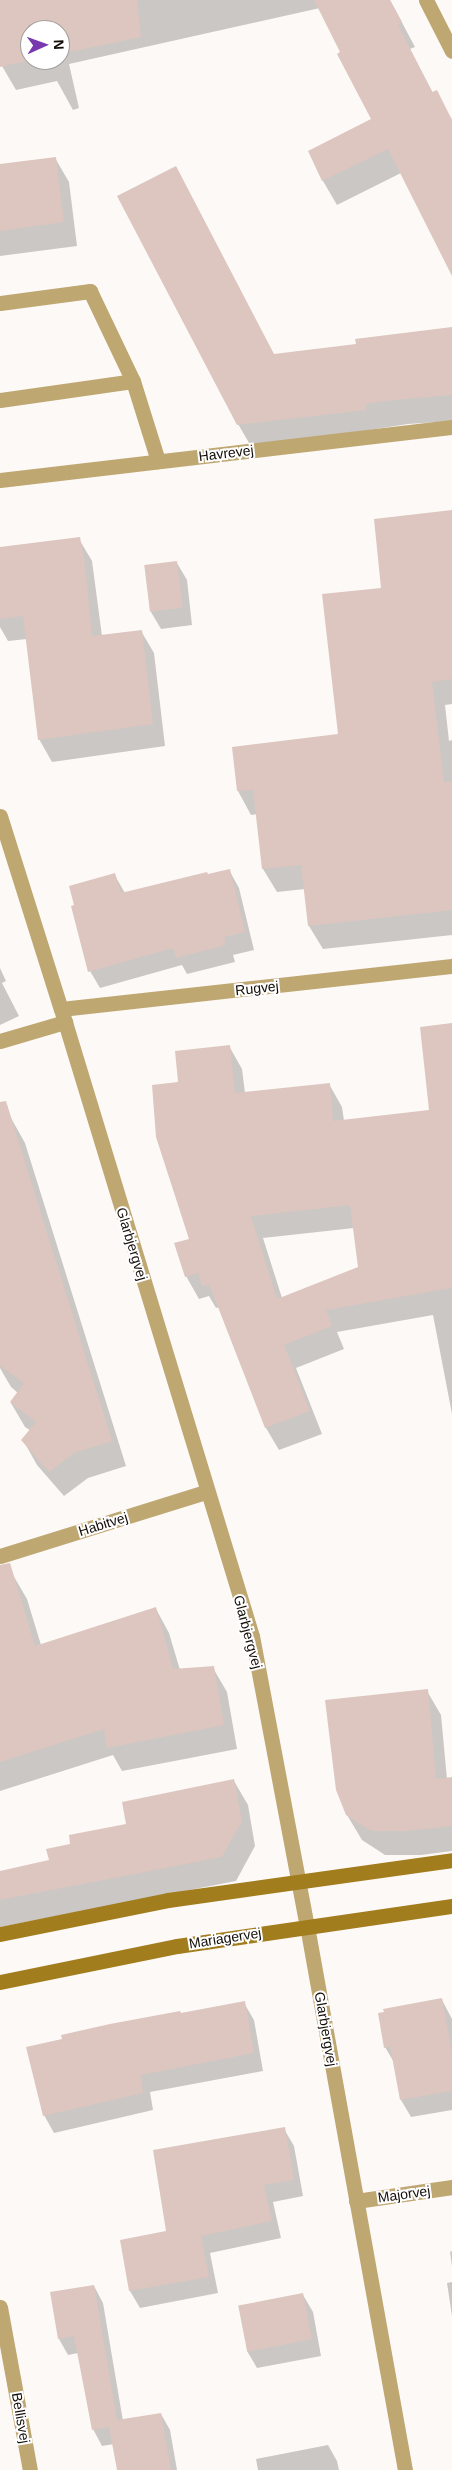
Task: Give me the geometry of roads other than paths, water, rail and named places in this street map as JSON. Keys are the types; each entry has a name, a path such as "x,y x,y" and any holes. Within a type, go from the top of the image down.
{"street":[{"path":"426,0 452,51"},
{"path":"0,303 90,291 133,381 158,462"},
{"path":"0,400 133,381"},
{"name":"Havrevej","path":"0,480 452,427"},
{"name":"Glarbjergvej","path":"0,816 63,1016 206,1492 252,1636 299,1880 404,2470"},
{"name":"Rugvej","path":"0,1041 63,1016 452,966"},
{"name":"Habitvej","path":"1,1554 206,1492"},
{"path":"0,1934 168,1900 299,1880 452,1860"},
{"name":"Mariagervej","path":"0,1982 177,1946 452,1906"},
{"name":"Majorvej","path":"356,2201 452,2187"},
{"name":"Bellisvej","path":"0,2307 30,2470"}]}
